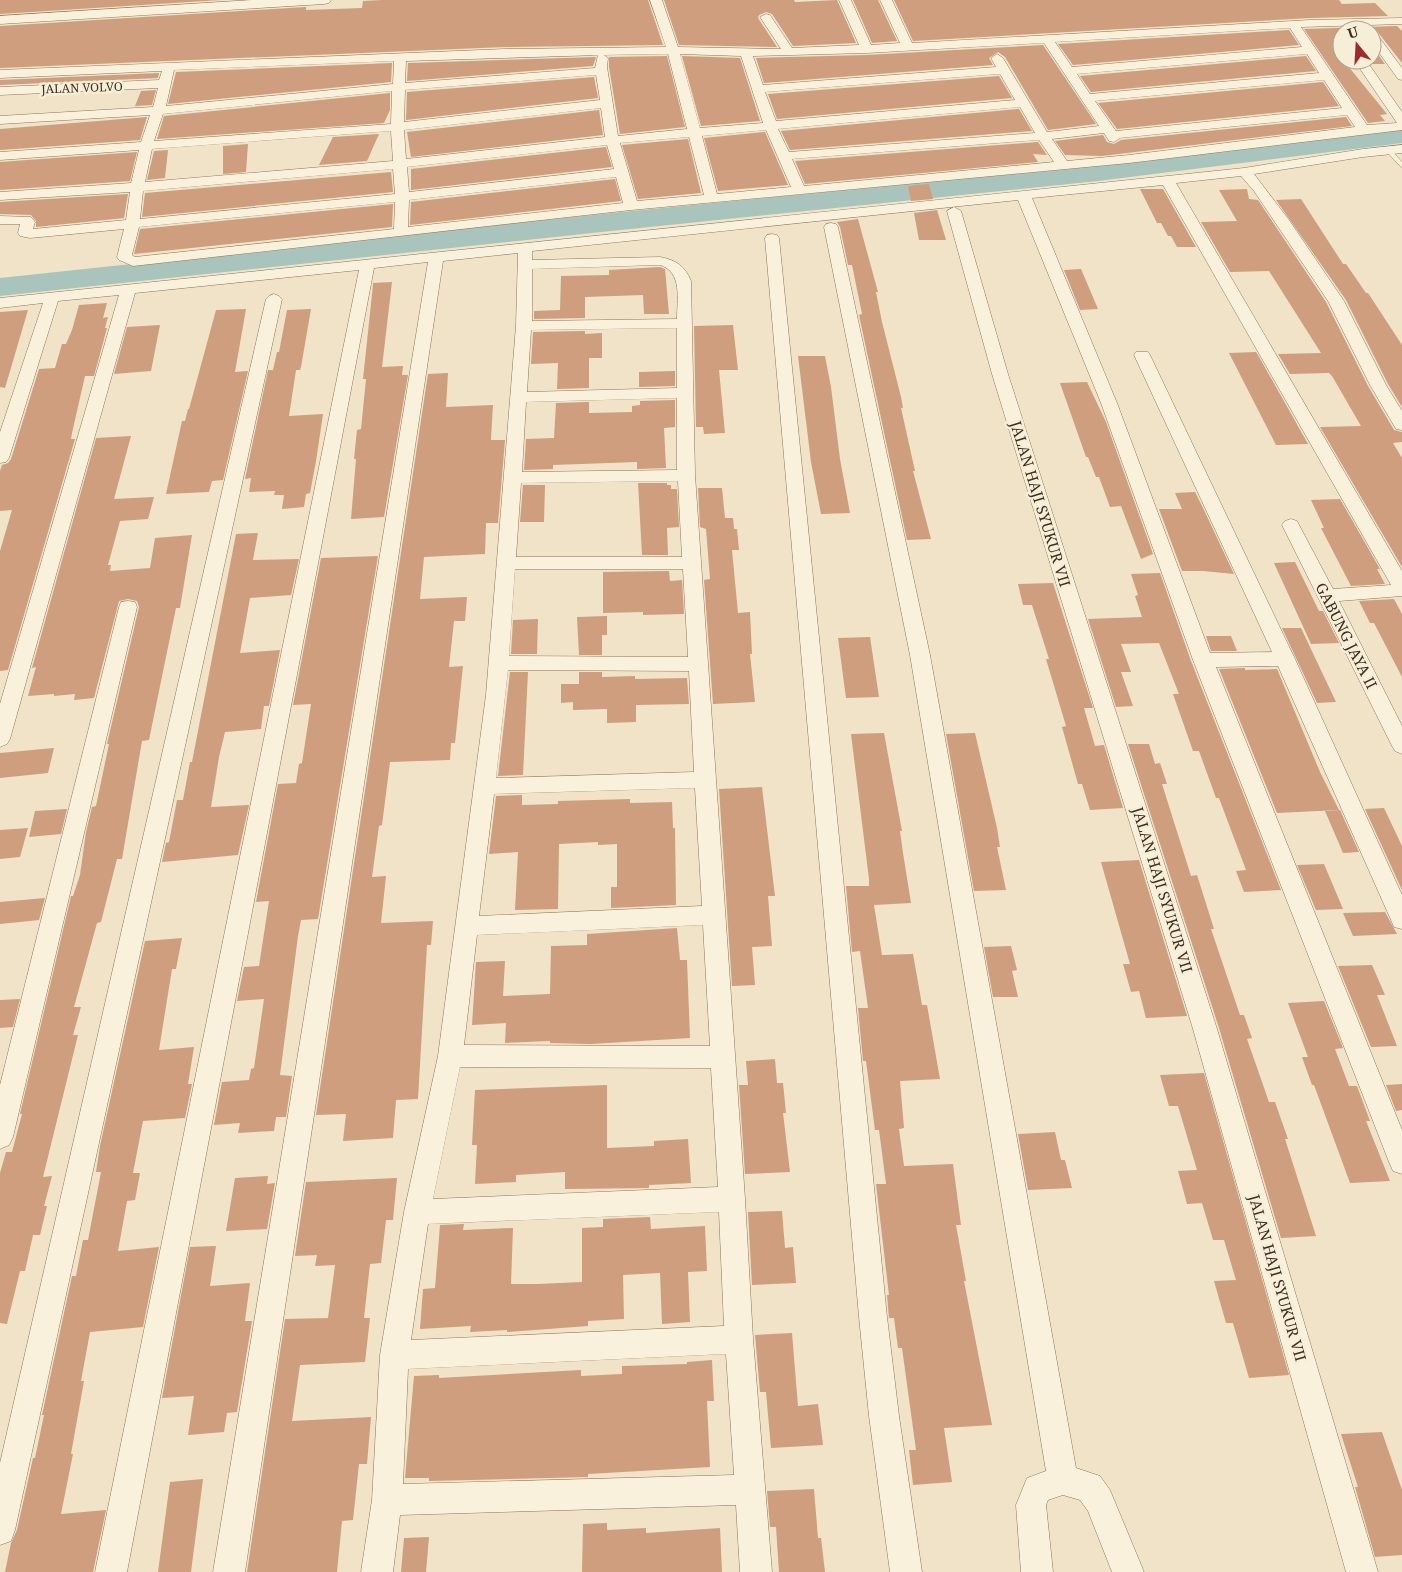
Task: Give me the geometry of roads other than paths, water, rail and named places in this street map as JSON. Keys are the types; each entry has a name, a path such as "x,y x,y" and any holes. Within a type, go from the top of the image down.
{"street":[{"path":"0,20 253,2 324,0"},
{"path":"656,0 673,50 712,199"},
{"path":"845,0 867,49"},
{"path":"886,0 908,47"},
{"path":"766,17 789,52"},
{"path":"1382,24 1402,21"},
{"path":"0,74 505,53 673,50 746,54 1047,40 1332,22"},
{"path":"1294,24 1362,128 1360,130"},
{"path":"1047,40 1129,159"},
{"path":"987,43 1062,164"},
{"path":"1382,49 1402,76"},
{"path":"1068,71 1311,50"},
{"path":"602,52 602,69 612,140 632,206"},
{"path":"746,54 771,127 800,190"},
{"path":"400,57 397,127 402,198 401,232"},
{"path":"169,67 146,146 137,187 132,226 124,257 128,260 139,262 632,206 1129,159 1402,126"},
{"path":"0,120 158,110 400,81 602,69"},
{"path":"758,89 1004,70"},
{"path":"1367,70 1402,121"},
{"path":"1086,98 1327,76"},
{"name":"JALAN VOLVO","path":"0,91 164,84"},
{"path":"0,156 397,127 607,103"},
{"path":"0,196 137,187 399,164 612,140 1024,103"},
{"path":"786,156 1350,112"},
{"path":"524,257 1023,194 1244,172 1395,149"},
{"path":"0,220 26,220 28,222 25,233 30,234 132,226 402,198 621,172"},
{"path":"1244,172 1259,188 1279,216 1336,301 1378,386 1402,425"},
{"path":"1167,180 1189,215 1402,588 1326,596"},
{"path":"1023,194 1109,404 1203,660 1402,1162"},
{"name":"JALAN HAJI SYUKUR VII","path":"954,211 1000,374 1205,1029 1362,1572"},
{"path":"831,227 920,655 1063,1480"},
{"path":"772,238 873,1317 884,1416 906,1572"},
{"path":"377,1572 387,1500 394,1355 417,1212 450,1056 496,695 524,326 524,257"},
{"path":"0,303 436,258 524,257 660,261 669,262 679,270 684,282 686,475 732,1199 739,1339 756,1572"},
{"path":"229,1572 436,258"},
{"path":"111,1572 368,265"},
{"path":"0,739 9,675 128,290"},
{"path":"0,458 52,298"},
{"path":"0,1530 274,299"},
{"path":"524,326 684,323"},
{"path":"1142,355 1285,658 1402,920"},
{"path":"518,397 685,393"},
{"path":"512,478 686,475"},
{"name":"GABUNG JAYA II","path":"1291,525 1402,746"},
{"path":"505,563 692,563"},
{"path":"0,1136 128,607"},
{"path":"1203,660 1285,658"},
{"path":"498,663 698,664"},
{"path":"484,786 706,780"},
{"path":"466,926 714,915"},
{"path":"450,1056 723,1057"},
{"path":"417,1212 732,1199"},
{"path":"394,1355 739,1339"},
{"path":"1037,1572 1031,1505 1038,1489 1063,1480 1089,1487 1099,1501 1128,1572"},
{"path":"387,1500 751,1490"}],"lane":[{"path":"1395,149 1402,166"}],"waterway":[{"path":"0,287 611,222 1098,173 1402,135"}]}
